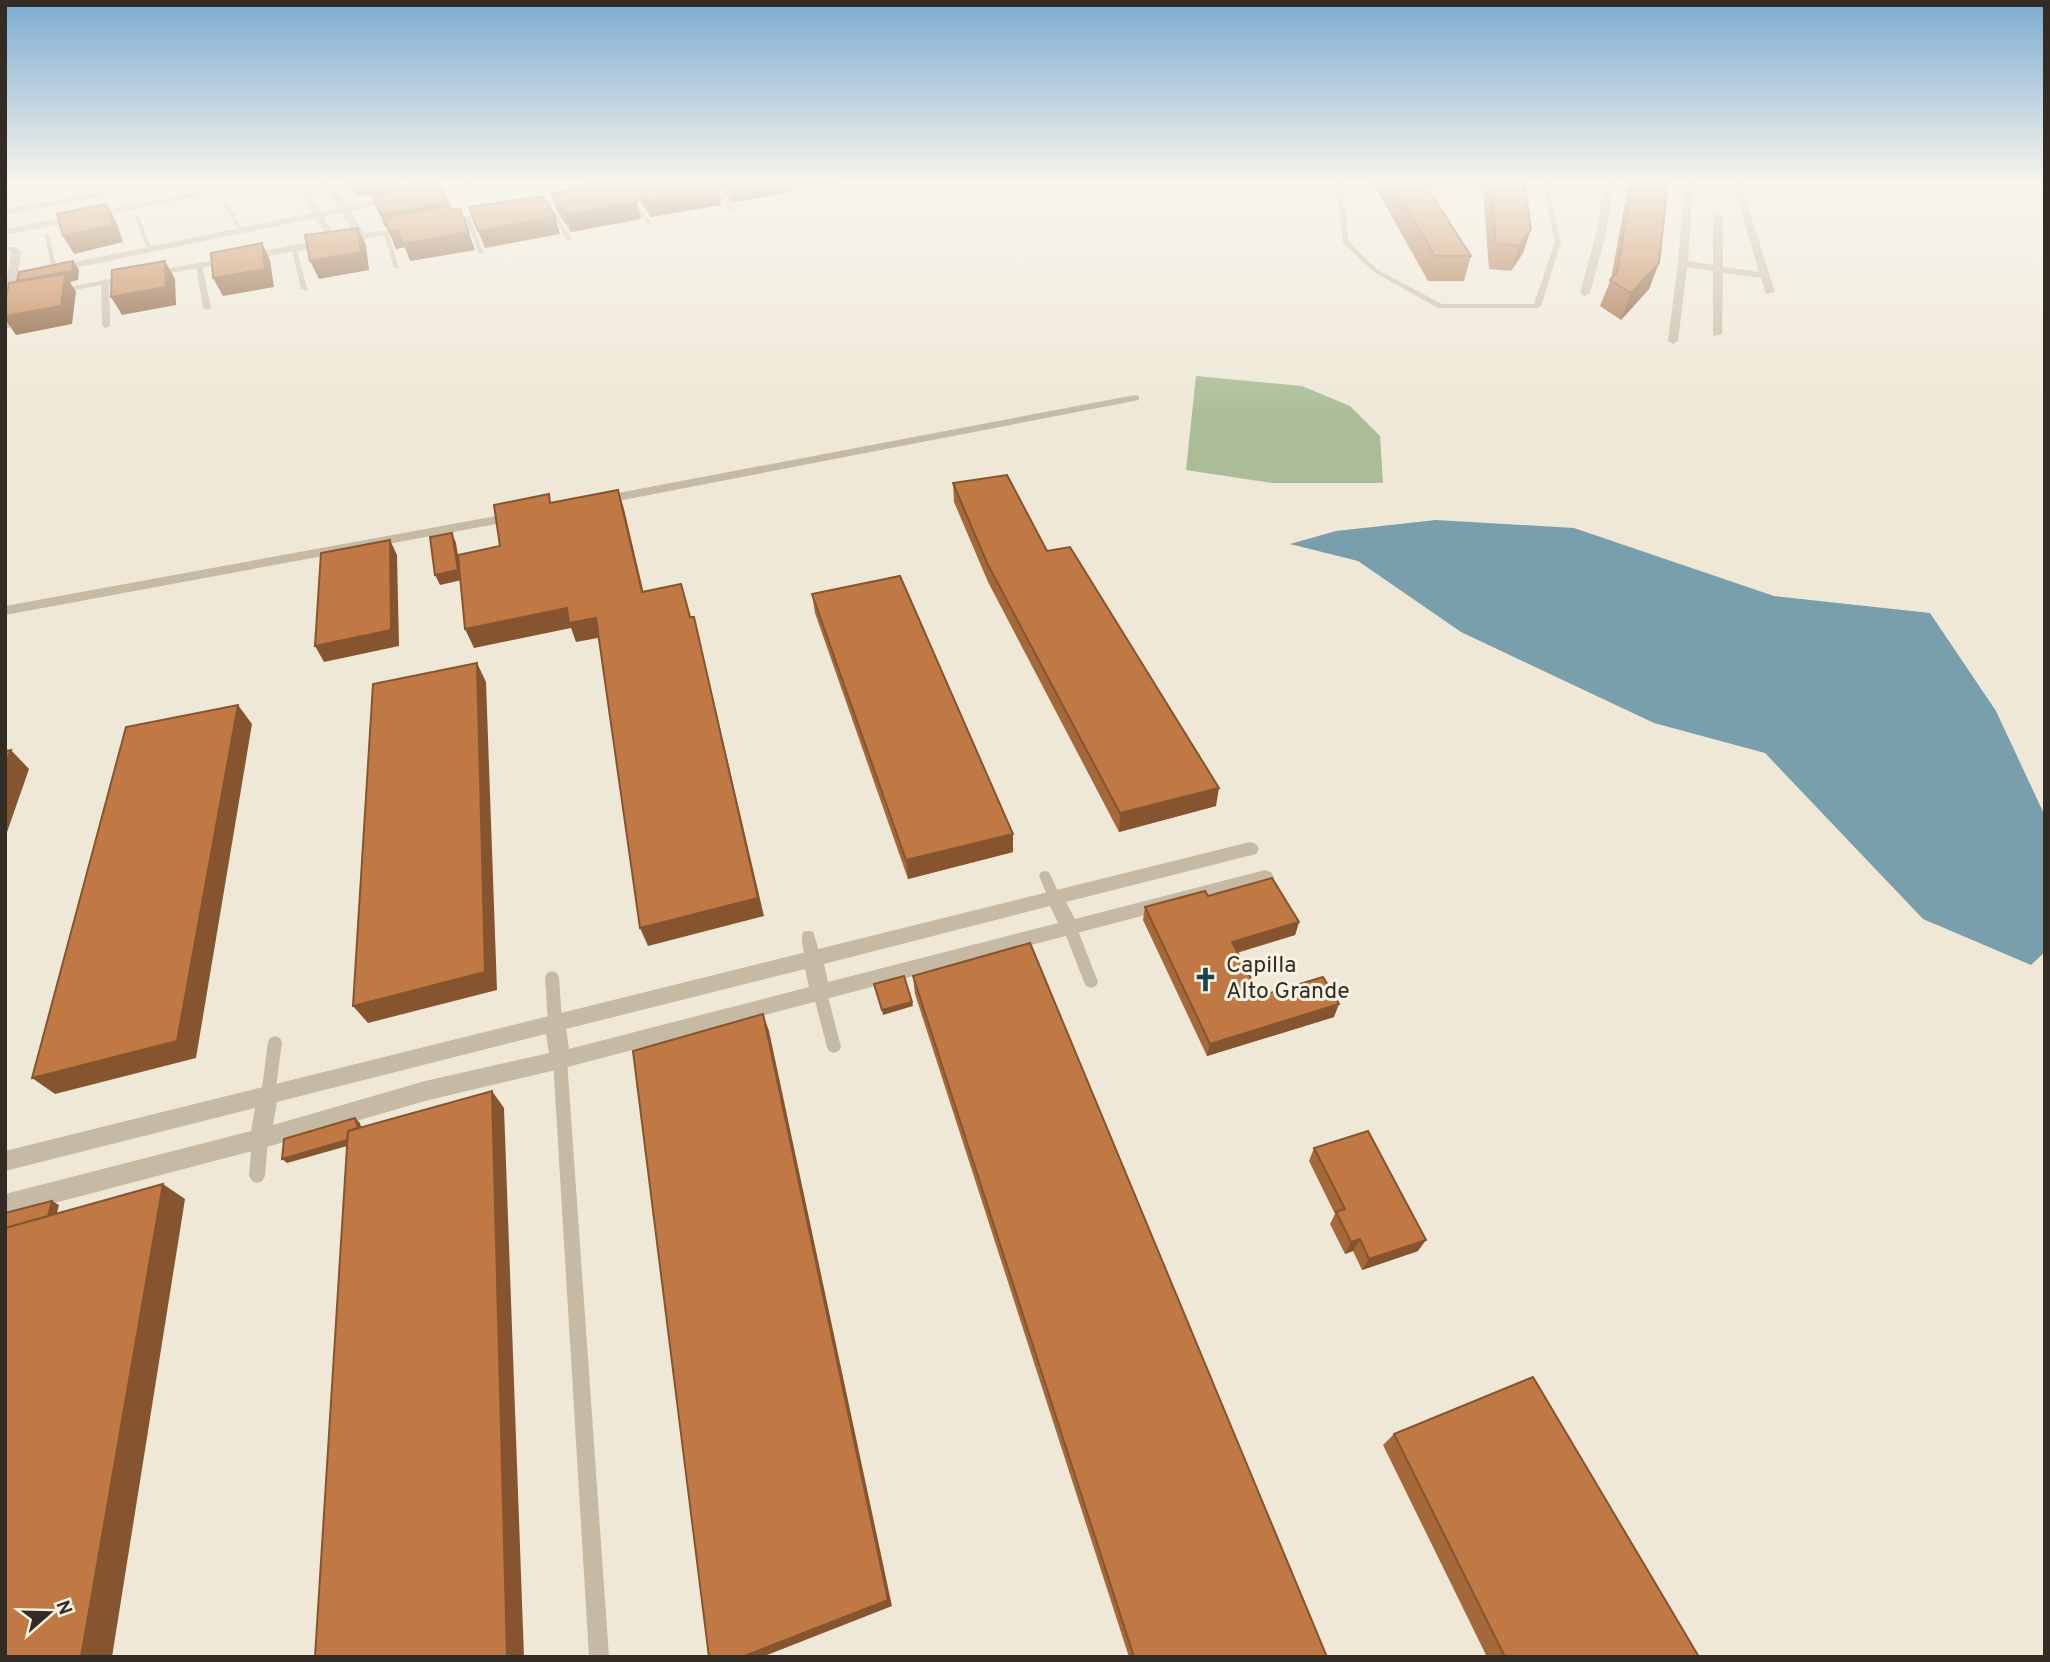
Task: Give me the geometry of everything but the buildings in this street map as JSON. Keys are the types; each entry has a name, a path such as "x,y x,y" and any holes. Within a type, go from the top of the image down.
{"street":[{"path":"5,327 14,259"},
{"path":"11,276 105,259"},
{"path":"35,294 235,259"},
{"path":"1586,293 1595,259"},
{"path":"1673,341 1683,259"},
{"path":"1717,334 1718,259"},
{"path":"1760,259 1770,292"},
{"path":"1683,263 1766,276"},
{"path":"8,303 22,296"},
{"path":"584,503 1136,398"},
{"path":"5,611 530,514"},
{"path":"5,1161 1250,849"},
{"path":"5,1205 260,1139 425,1091 560,1060 1265,877"},
{"path":"1055,898 1070,928"},
{"path":"813,959 820,993"},
{"path":"555,1023 560,1060"},
{"path":"260,1139 268,1095"}],"lane":[{"path":"52,259 55,269"},
{"path":"296,259 305,289"},
{"path":"394,259 397,268"},
{"path":"1363,259 1376,271 1441,306 1537,306 1553,259"},
{"path":"199,265 207,308"},
{"path":"105,281 106,327"},
{"path":"1045,876 1055,898"},
{"path":"1070,928 1091,982"},
{"path":"808,936 813,959"},
{"path":"552,977 555,1023"},
{"path":"820,993 834,1047"},
{"path":"268,1095 275,1042"},
{"path":"560,1060 599,1657"},
{"path":"257,1176 260,1139"}],"green space":[{"path":"1196,376 1302,386 1350,406 1380,436 1383,483 1272,483 1186,470"}],"water":[{"path":"1436,520 1574,528 1774,596 1930,613 1996,711 2045,816 2045,952 2031,965 1923,919 1765,753 1654,723 1461,632 1358,561 1290,544 1336,531"}],"place":[{"name":"Capilla Alto Grande","path":"1206,979"}]}
